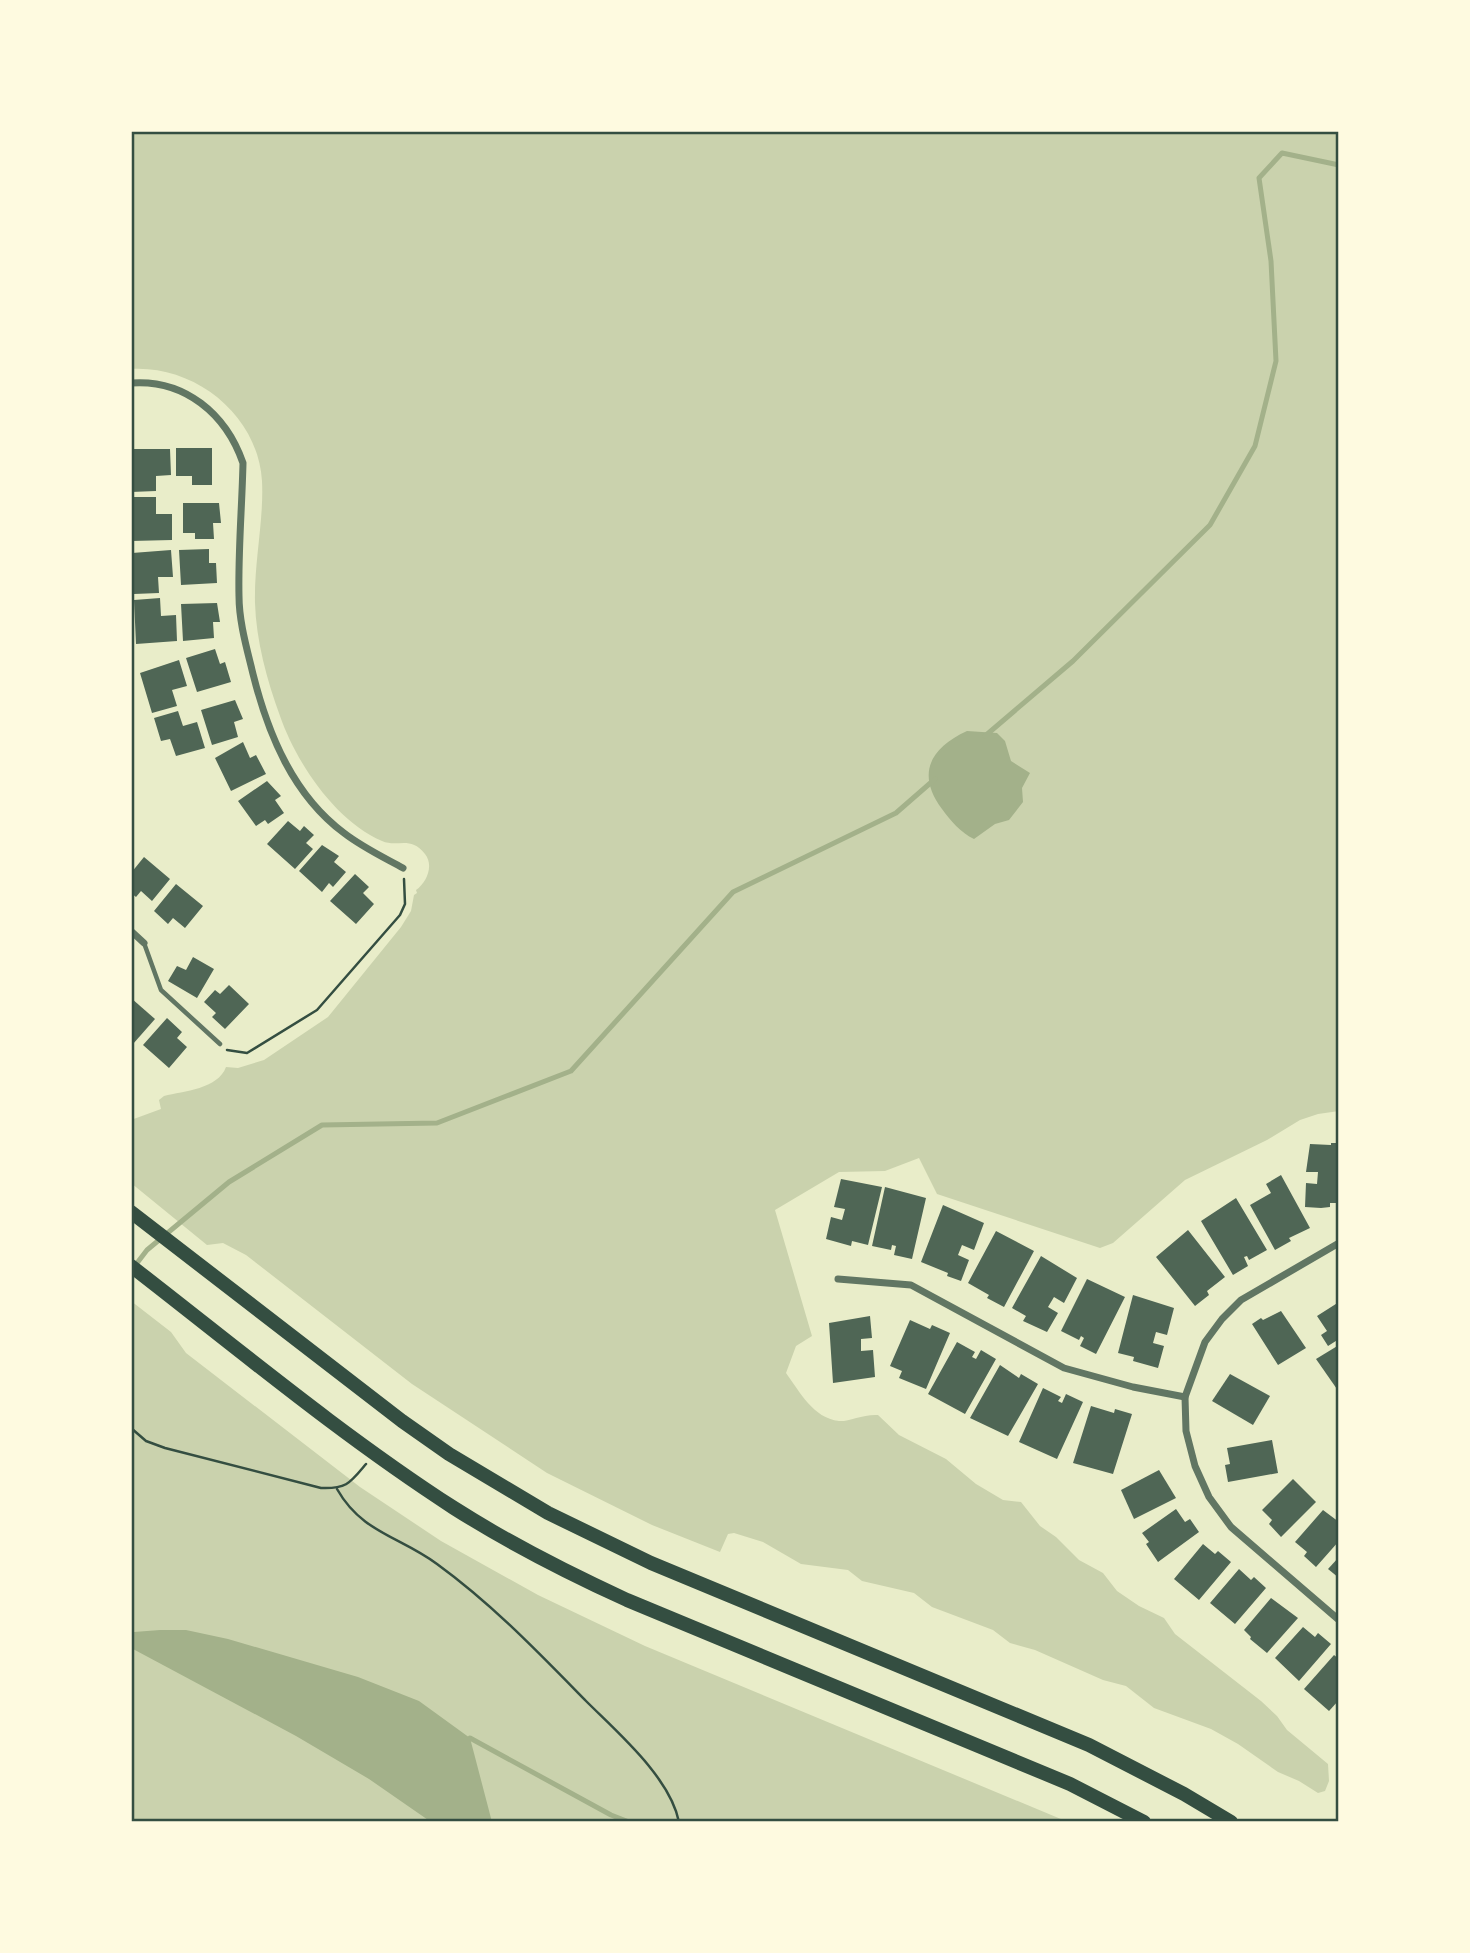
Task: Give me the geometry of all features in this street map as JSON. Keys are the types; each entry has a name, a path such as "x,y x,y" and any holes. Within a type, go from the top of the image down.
{"main road":[{"path":"131,1212 402,1421 449,1454 548,1513 651,1563 1089,1745 1184,1794 1231,1822"},
{"path":"131,1266 374,1453 457,1510 571,1574 639,1605 1059,1779 1144,1822"}],"street":[{"path":"131,383 154,383 193,397 216,415 237,444 243,463 239,597 245,641 264,716 278,749 300,788 323,815 365,848 403,869"},
{"path":"131,932 144,943"},
{"path":"1339,1243 1241,1300 1205,1342 1185,1397 1186,1431 1195,1466 1209,1497 1231,1527 1339,1620"},
{"path":"838,1279 911,1285 1064,1368 1133,1387 1185,1397"}],"lane":[{"path":"144,943 161,990 220,1044"}],"path":[{"path":"220,1044 228,1052 247,1053 317,1010 400,915 405,904 403,869"},
{"path":"131,1429 146,1441 165,1448 321,1488 337,1489 348,1485 374,1453"},
{"path":"337,1489 355,1515 371,1528 401,1541 433,1561 475,1593 517,1631 625,1740 650,1769 669,1796 678,1822"}],"shaded area":[{"path":"131,131 1339,131 1339,1111 1300,1120 1267,1140 1185,1180 1113,1243 1100,1248 937,1194 919,1158 885,1171 839,1172 775,1210 812,1336 796,1346 786,1373 814,1410 839,1421 878,1415 899,1435 946,1459 976,1484 1003,1500 1021,1502 1040,1526 1056,1537 1079,1560 1103,1573 1117,1591 1164,1618 1175,1634 1261,1701 1287,1730 1328,1764 1329,1781 1325,1791 1318,1793 1278,1772 1211,1729 1154,1708 1126,1686 1103,1680 1035,1650 1010,1643 993,1630 932,1607 914,1593 862,1581 848,1570 801,1564 763,1542 734,1533 728,1534 720,1552 652,1525 547,1473 412,1384 246,1255 223,1243 207,1245 131,1183 131,1120 161,1109 159,1100 164,1096 208,1085 222,1074 226,1067 238,1068 264,1060 328,1017 401,927 411,911 416,890 426,878 429,863 420,848 409,843 382,841 348,820 319,788 287,734 267,675 258,631 255,588 262,481 258,457 249,435 236,416 200,385 155,370 131,369"},
{"path":"967,731 997,733 1005,741 1011,761 1030,773 1022,788 1023,802 1009,820 995,824 974,839 960,830 942,809 934,796 929,773 931,763 944,745"},
{"path":"131,1301 171,1332 186,1353 360,1487 441,1541 538,1595 645,1646 1068,1822 131,1822"},
{"path":"186,1630 228,1639 358,1677 419,1701 470,1738 492,1822 431,1822 369,1779 296,1736 131,1646 134,1632"}],"building":[{"path":"176,448 212,448 212,485 192,485 192,476 176,476"},
{"path":"131,449 170,449 171,475 156,476 156,491 131,492"},
{"path":"131,497 156,497 156,514 172,514 172,540 131,541"},
{"path":"183,503 219,503 221,523 213,523 214,539 195,539 195,533 183,533"},
{"path":"209,549 209,563 216,563 217,583 181,585 179,550"},
{"path":"171,550 173,577 158,577 159,593 134,594 132,553"},
{"path":"160,598 161,616 176,615 177,641 136,644 134,600"},
{"path":"217,603 220,622 213,622 214,638 183,641 181,604"},
{"path":"215,649 220,664 225,662 231,682 197,692 186,658"},
{"path":"179,660 187,686 172,690 177,706 152,713 140,673"},
{"path":"235,700 243,719 234,722 238,737 212,745 201,710"},
{"path":"178,711 183,726 197,722 205,748 176,756 170,739 161,741 154,718"},
{"path":"243,742 250,758 256,755 266,774 231,791 215,758"},
{"path":"267,781 281,796 275,800 284,813 268,824 265,820 256,826 238,801"},
{"path":"288,821 300,831 304,826 314,835 306,843 313,849 295,869 267,844"},
{"path":"322,845 339,856 334,862 346,872 333,887 329,883 322,892 299,871"},
{"path":"144,857 170,879 152,901 141,891 136,897 131,893 131,873"},
{"path":"355,874 369,887 363,893 374,904 356,924 330,901"},
{"path":"176,884 203,906 185,928 173,918 168,924 154,911"},
{"path":"193,957 214,969 197,998 168,981 177,966 186,970"},
{"path":"229,985 249,1004 225,1029 212,1017 216,1013 204,1002 215,990 220,994"},
{"path":"131,998 155,1019 133,1044 131,1042"},
{"path":"167,1018 182,1032 177,1038 187,1047 169,1068 143,1045"},
{"path":"1339,1143 1339,1203 1330,1203 1330,1207 1305,1207 1306,1183 1317,1184 1318,1172 1306,1172 1310,1144"},
{"path":"1281,1175 1310,1228 1289,1238 1291,1241 1275,1250 1250,1205 1271,1193 1266,1184"},
{"path":"841,1179 882,1187 868,1245 852,1241 851,1246 826,1239 831,1217 842,1220 845,1209 834,1207"},
{"path":"885,1187 926,1198 912,1259 894,1255 896,1246 892,1245 891,1250 872,1246"},
{"path":"1236,1198 1267,1250 1249,1260 1247,1256 1244,1257 1248,1266 1233,1275 1201,1221"},
{"path":"943,1205 984,1223 974,1250 962,1245 958,1255 969,1260 961,1281 921,1262"},
{"path":"1188,1230 1225,1277 1207,1291 1209,1295 1195,1306 1156,1257"},
{"path":"996,1231 1034,1251 1004,1307 968,1283"},
{"path":"1041,1256 1077,1278 1064,1303 1054,1297 1048,1307 1058,1313 1047,1332 1023,1321 1026,1316 1012,1308"},
{"path":"1087,1279 1125,1297 1096,1354 1080,1346 1084,1338 1081,1336 1079,1340 1061,1331"},
{"path":"1133,1295 1174,1308 1167,1335 1156,1332 1153,1343 1164,1346 1158,1368 1133,1361 1134,1357 1118,1353"},
{"path":"1339,1302 1339,1339 1328,1346 1321,1335 1327,1331 1317,1316"},
{"path":"1281,1311 1306,1348 1278,1365 1252,1324"},
{"path":"870,1316 872,1338 861,1339 861,1351 873,1350 875,1377 833,1383 829,1323"},
{"path":"910,1320 930,1329 932,1325 950,1333 926,1389 899,1378 902,1371 890,1366"},
{"path":"957,1342 975,1352 972,1357 976,1359 981,1350 996,1359 965,1414 928,1394"},
{"path":"1339,1345 1339,1392 1316,1359"},
{"path":"1000,1365 1019,1378 1021,1374 1038,1384 1008,1436 970,1418"},
{"path":"1230,1374 1270,1396 1253,1425 1212,1401"},
{"path":"1043,1388 1061,1397 1058,1401 1062,1403 1066,1394 1083,1402 1057,1459 1019,1442"},
{"path":"1091,1406 1114,1413 1115,1409 1132,1414 1113,1474 1073,1463"},
{"path":"1272,1440 1278,1473 1228,1482 1225,1465 1230,1464 1227,1448"},
{"path":"1159,1470 1176,1498 1134,1519 1121,1490"},
{"path":"1293,1479 1316,1502 1281,1537 1269,1524 1272,1520 1262,1510"},
{"path":"1176,1509 1185,1522 1190,1519 1199,1532 1158,1562 1142,1533"},
{"path":"1323,1510 1339,1522 1339,1541 1316,1567 1304,1556 1307,1552 1295,1542"},
{"path":"1203,1544 1215,1554 1218,1551 1231,1562 1199,1600 1174,1579"},
{"path":"1339,1557 1339,1578 1328,1569"},
{"path":"1239,1569 1266,1588 1235,1624 1210,1603"},
{"path":"1271,1598 1298,1618 1267,1653 1250,1639 1244,1630"},
{"path":"1303,1627 1315,1637 1318,1633 1331,1644 1299,1681 1275,1658"},
{"path":"1334,1655 1339,1659 1339,1700 1329,1711 1304,1689"}],"waterway":[{"path":"985,736 1073,661 1210,525 1255,446 1276,361 1271,261 1259,178 1282,153 1339,165"},
{"path":"134,1267 147,1250 229,1182 322,1125 437,1123 571,1071 733,892 896,813 935,779"},
{"path":"470,1738 611,1815 629,1822"}]}
